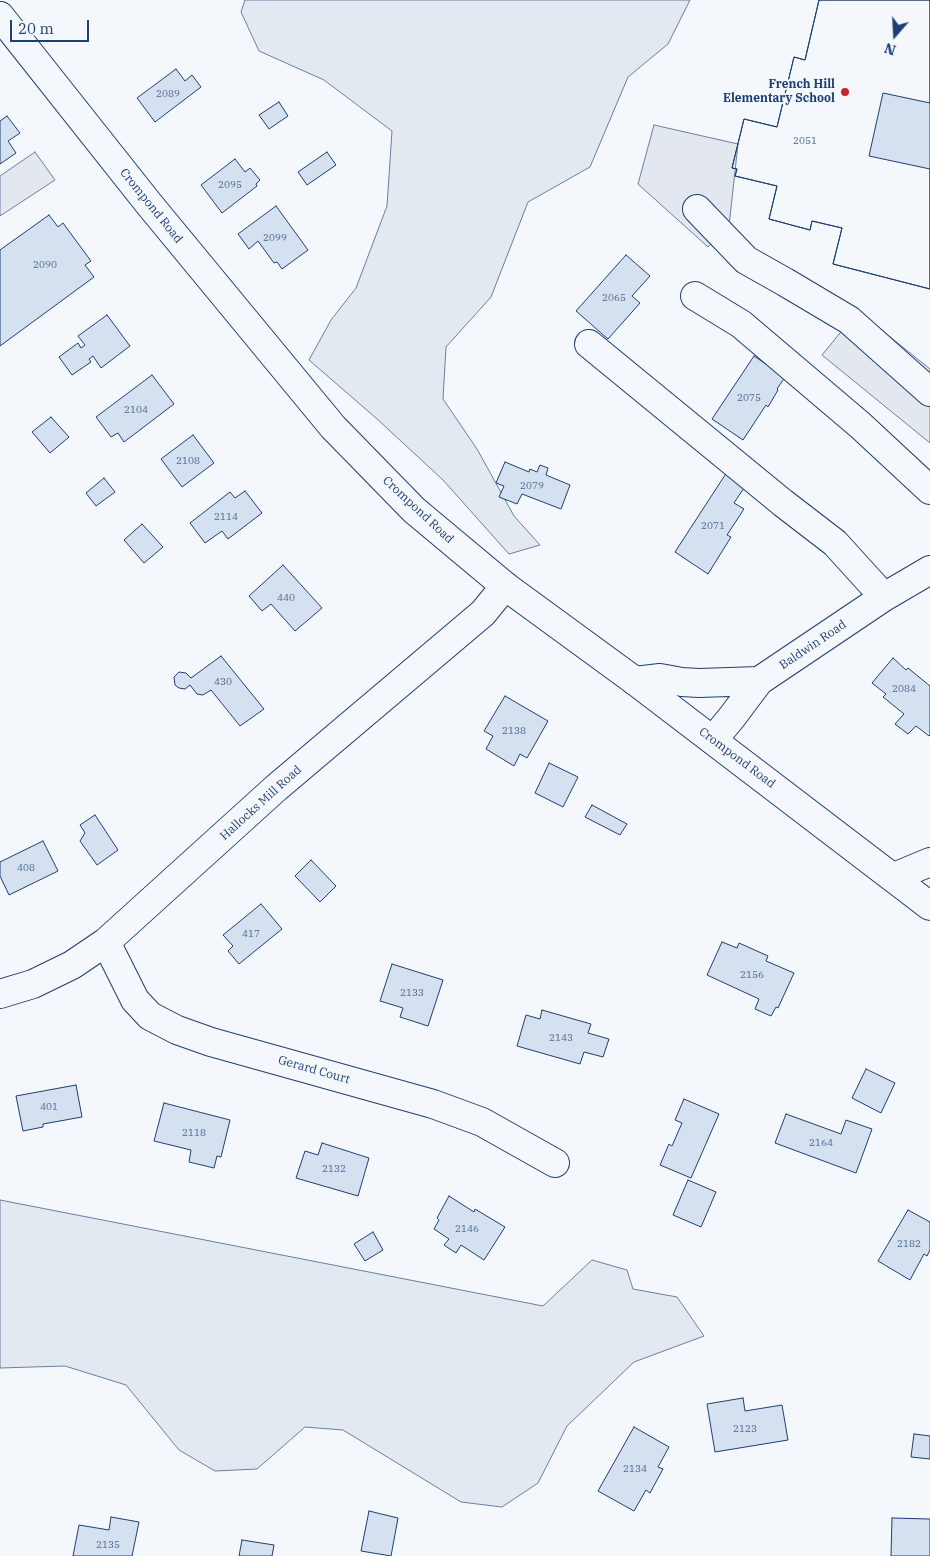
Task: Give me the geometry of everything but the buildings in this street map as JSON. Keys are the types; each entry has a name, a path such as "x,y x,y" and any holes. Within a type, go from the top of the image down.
{"main road":[{"name":"Crompond Road","path":"0,16 155,211 333,427 414,510 505,586 635,681 930,906"},
{"path":"697,210 746,260 849,320 930,392"},
{"path":"695,296 741,324 860,425 930,490"},
{"path":"590,344 835,543 884,597"},
{"name":"Baldwin Road","path":"713,740 759,681 884,597 930,570"},
{"name":"Hallocks Mill Road","path":"0,994 33,984 72,965 106,942 276,788 483,613 505,586"},
{"path":"635,681 660,678 682,682 759,681"},
{"path":"894,877 930,862"},
{"name":"Gerard Court","path":"106,942 135,1000 150,1016 177,1030 210,1042 433,1104 482,1122 555,1163"}],"shaded area":[{"path":"245,0 690,0 668,44 628,77 590,167 528,202 491,297 446,347 443,399 477,449 514,516 540,545 509,554 443,480 309,360 331,320 356,288 387,206 392,131 324,80 259,51 241,12"},
{"path":"654,125 738,144 729,226 708,247 638,184"},
{"path":"35,152 55,180 0,216 0,176"},
{"path":"858,311 930,369 930,443 822,355"},
{"path":"0,1200 543,1306 592,1260 627,1270 633,1289 677,1297 704,1336 634,1362 567,1426 538,1483 502,1507 461,1502 343,1430 305,1427 257,1469 215,1471 179,1450 126,1385 65,1366 0,1368"}],"place":[{"name":"French Hill Elementary School","path":"845,92"}]}
